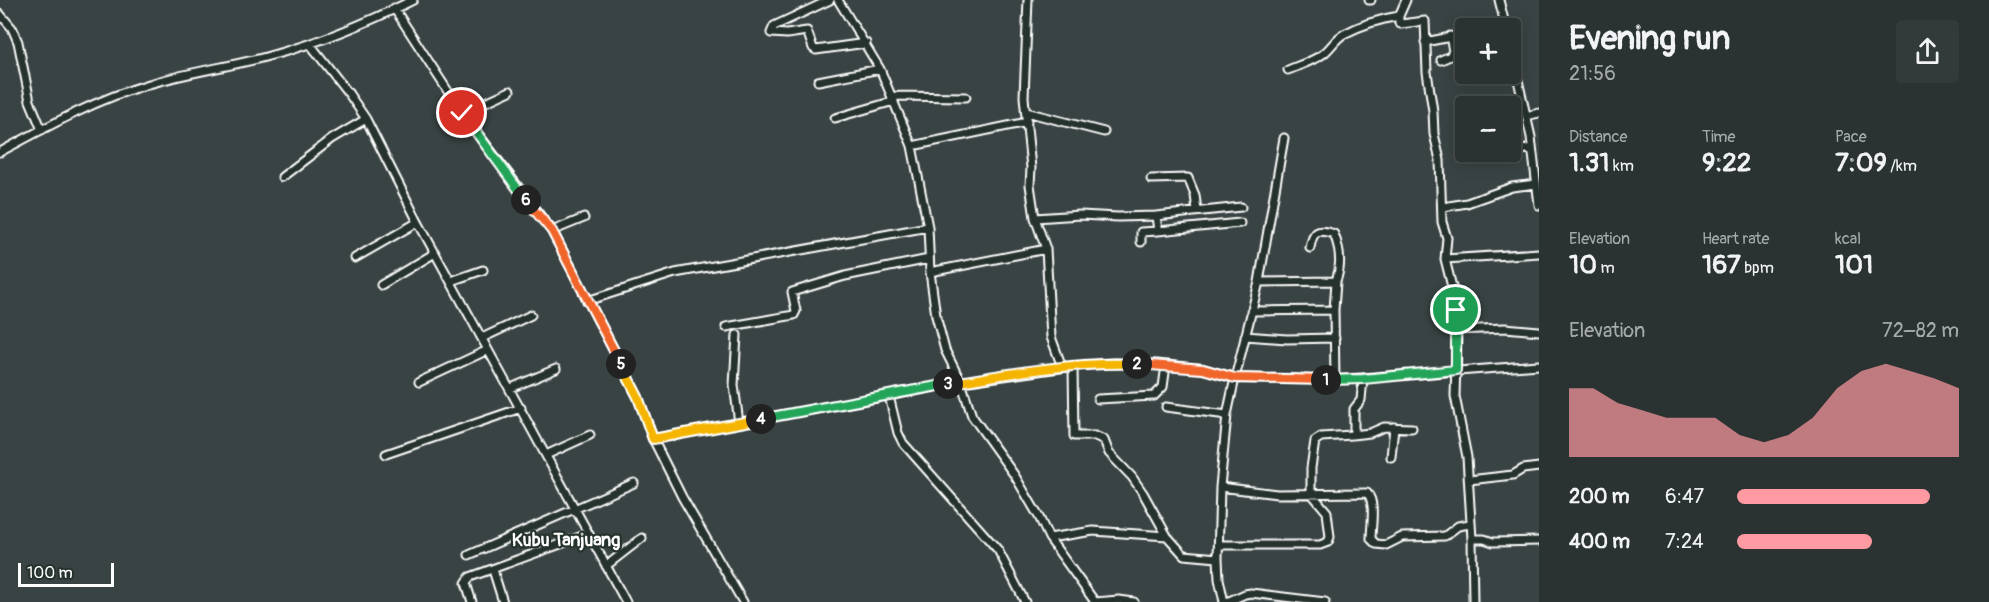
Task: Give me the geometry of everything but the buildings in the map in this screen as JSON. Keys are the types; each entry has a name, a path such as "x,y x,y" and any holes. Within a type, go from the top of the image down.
{"street":[{"path":"830,0 774,27 771,33 790,34 807,31 813,48 816,50 866,44"},
{"path":"838,0 880,69 912,146 928,227 930,272 936,316 945,350 961,382 972,416 1015,476 1049,538 1095,602 1119,600 1134,602"},
{"path":"1028,0 1024,97 1031,168 1030,185 1035,218 1046,249 1051,337 1062,367"},
{"path":"1406,0 1399,16 1399,23 1425,21 1434,134 1440,160 1442,222 1447,238 1445,259 1456,303 1455,396 1467,457 1473,602"},
{"path":"1499,0 1502,18"},
{"path":"0,152 85,109 148,84 310,44 409,1"},
{"path":"394,8 462,113 552,231 638,397 653,439 682,497 742,602"},
{"path":"0,14 12,28 18,42 30,101 42,130"},
{"path":"1288,70 1313,60 1344,34 1380,19 1399,16"},
{"path":"1425,42 1455,35"},
{"path":"1441,60 1452,54 1453,46 1450,36"},
{"path":"310,44 366,119 418,222 511,388 626,602"},
{"path":"818,81 880,69"},
{"path":"1518,84 1532,148 1539,205"},
{"path":"462,113 510,92"},
{"path":"835,118 893,98 966,97"},
{"path":"1026,112 1104,132"},
{"path":"1526,116 1539,112"},
{"path":"282,177 332,139 366,119"},
{"path":"912,146 1027,122"},
{"path":"1284,138 1259,282 1227,415 1220,487 1219,579 1226,602 1251,593 1326,602"},
{"path":"1521,150 1532,148"},
{"path":"1151,179 1188,178 1195,195 1197,211"},
{"path":"1443,207 1467,204 1512,187 1536,184"},
{"path":"1035,218 1080,215 1156,216 1241,207"},
{"path":"1156,216 1158,231"},
{"path":"552,231 584,218"},
{"path":"356,258 418,222"},
{"path":"1141,242 1141,231 1240,223"},
{"path":"587,301 675,273 928,227"},
{"path":"1310,248 1314,234 1324,231 1334,234 1339,249 1339,272 1336,281 1334,310 1335,380"},
{"path":"930,272 1046,249"},
{"path":"381,285 435,253"},
{"path":"1445,259 1539,253"},
{"path":"726,327 794,315 796,310 792,292 805,287 845,276 929,259"},
{"path":"451,281 483,270"},
{"path":"1259,282 1336,281"},
{"path":"1251,311 1334,310"},
{"path":"482,338 531,315"},
{"path":"1457,330 1505,328 1539,331"},
{"path":"737,335 734,385 739,423"},
{"path":"1245,336 1287,339 1335,338"},
{"path":"419,382 488,350"},
{"path":"653,439 961,382 1073,366 1113,363 1166,365 1203,369 1235,378 1335,380 1539,366"},
{"path":"1098,399 1154,396 1163,387 1166,365"},
{"path":"1073,366 1074,436 1095,436 1104,440 1109,453 1132,477 1167,536 1184,555 1218,558"},
{"path":"511,388 555,369"},
{"path":"1352,435 1354,409 1361,400 1363,379"},
{"path":"889,396 898,433 903,443 998,550 1025,602"},
{"path":"1166,407 1227,415"},
{"path":"386,454 520,408"},
{"path":"1219,545 1324,544 1328,542 1330,537 1327,512 1311,493 1311,468 1315,441 1321,437 1370,433 1384,426 1412,428"},
{"path":"1391,457 1394,427"},
{"path":"546,455 590,435"},
{"path":"1469,480 1513,475 1523,469 1539,467"},
{"path":"469,555 634,483"},
{"path":"1220,487 1277,494 1369,494 1372,503 1371,539 1376,544 1386,545 1402,537 1445,536 1458,526 1470,524"},
{"path":"1049,538 1093,531 1167,536"},
{"path":"472,602 466,583 467,579 588,534"},
{"path":"606,566 642,538"},
{"path":"1472,538 1484,538 1493,542 1539,541"},
{"path":"493,570 503,602"}],"district":[{"name":"Kubu Tanjuang","path":"566,540"}],"route":[{"path":"462,113 524,198 552,231 638,397 653,439 961,382 1073,366 1113,363 1157,364 1203,369 1235,378 1335,380 1456,370 1456,310"}]}
